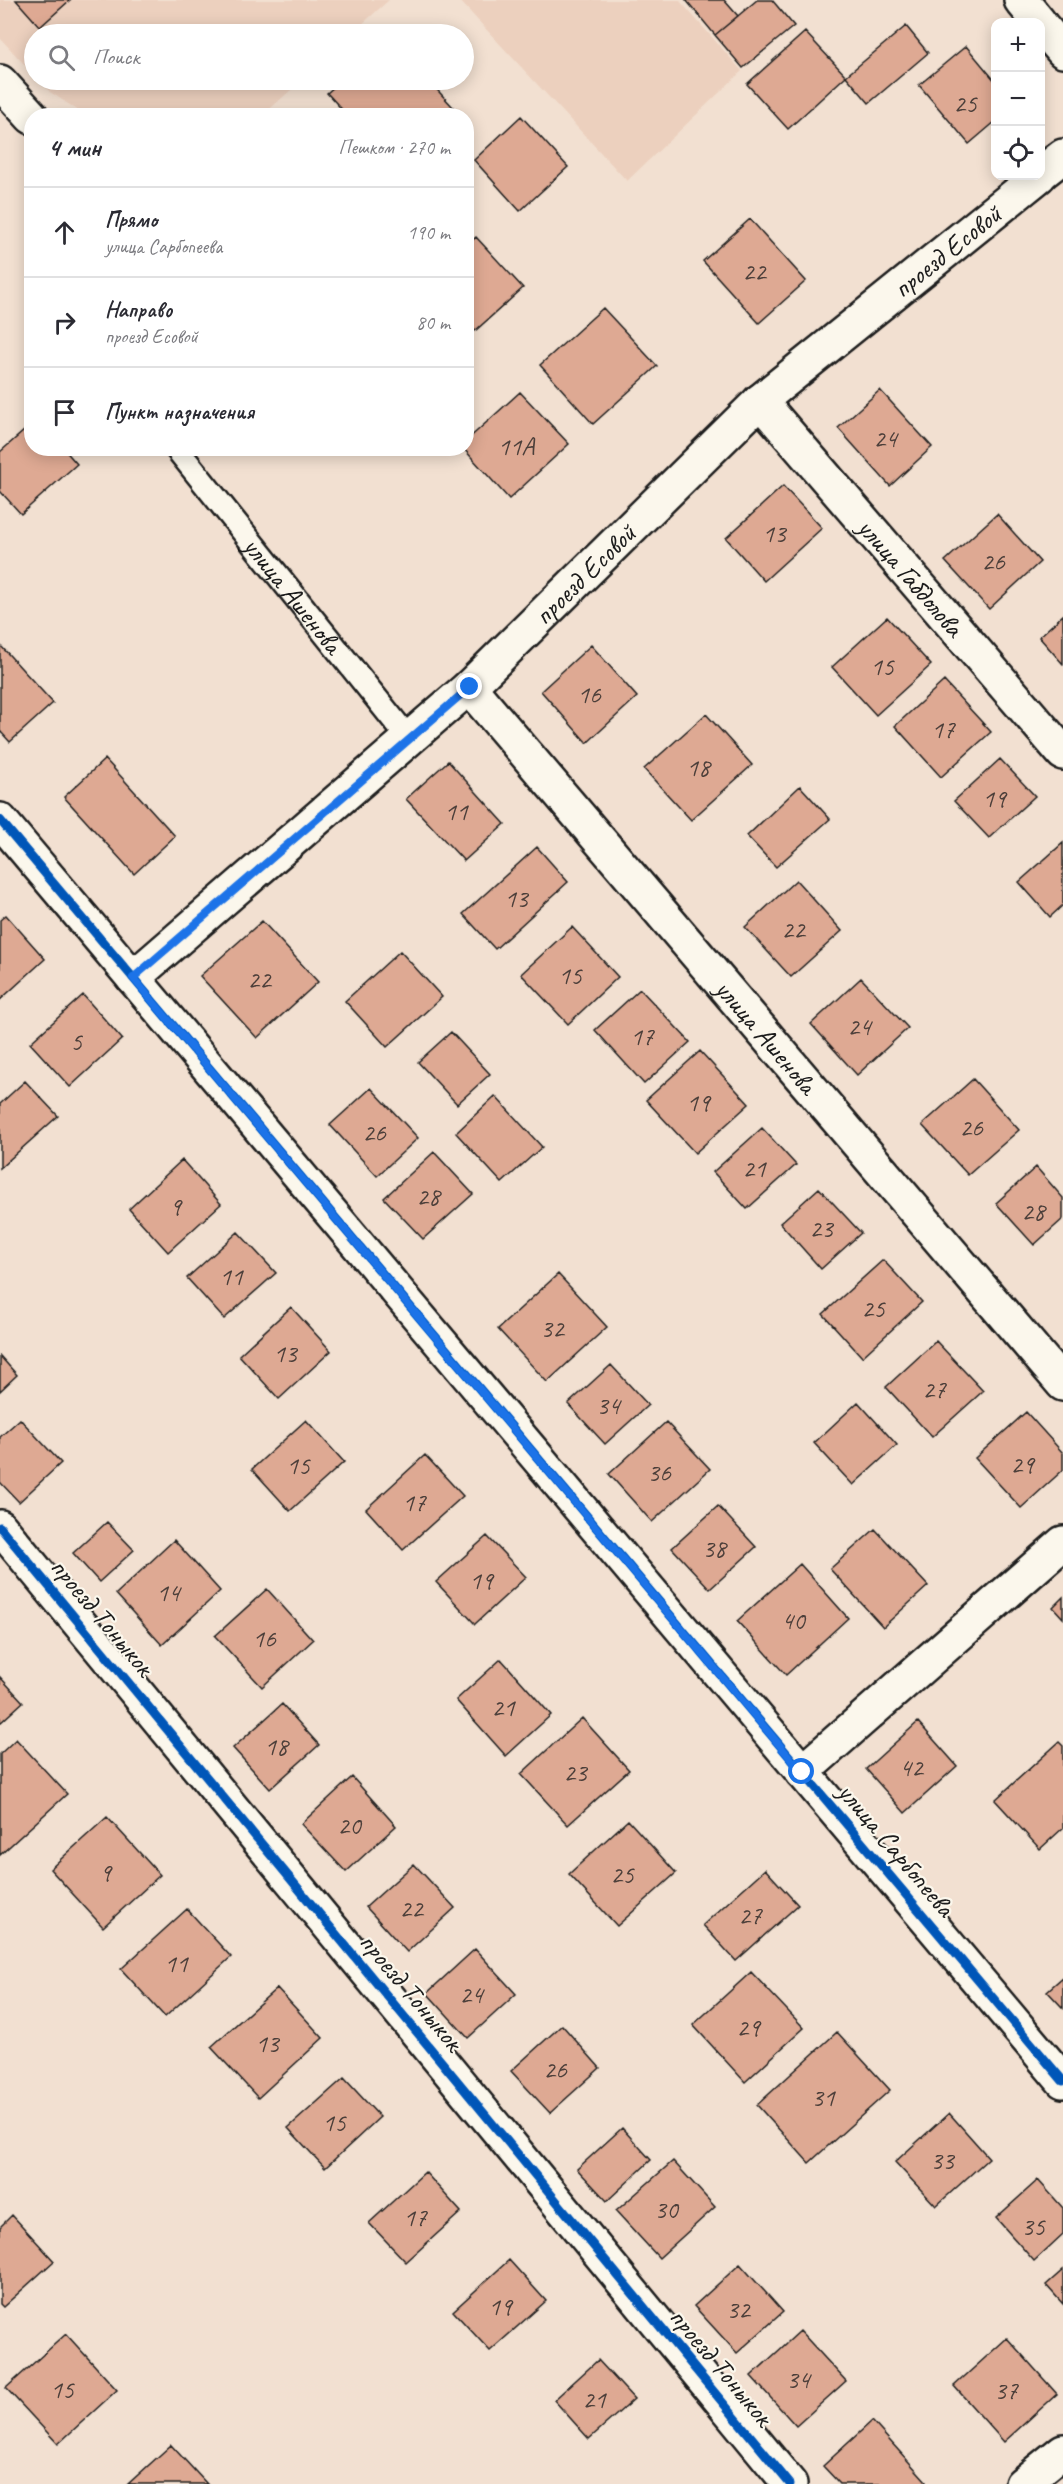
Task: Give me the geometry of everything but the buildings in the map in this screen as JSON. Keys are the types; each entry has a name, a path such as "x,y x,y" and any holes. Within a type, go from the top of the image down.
{"street":[{"path":"1021,0 1036,18"},
{"path":"1045,29 1063,51"},
{"path":"0,82 24,108"},
{"name":"проезд Есовой","path":"1045,171 1063,156"},
{"name":"проезд Есовой","path":"133,978 470,687 760,401 1034,180"},
{"name":"улица Габдолова","path":"760,401 1063,753"},
{"name":"улица Ашенова","path":"470,687 1063,1384"},
{"name":"улица Сарбопеева","path":"0,820 1063,2081"},
{"name":"проезд Тоныкок","path":"0,1527 790,2484"},
{"path":"802,1772 1063,1543"},
{"path":"1022,2484 1063,2451"}],"lane":[{"name":"улица Ашенова","path":"182,456 409,739"}],"shaded area":[{"path":"0,0 389,0 362,24 24,24 24,64 0,38"},
{"path":"459,0 679,0 742,71 627,181"},
{"path":"48,90 291,90 271,108 74,108"}],"cycle path":[{"path":"0,820 1063,2081"},
{"path":"0,1527 790,2484"}],"route":[{"path":"470,687 133,978 802,1772"}]}
